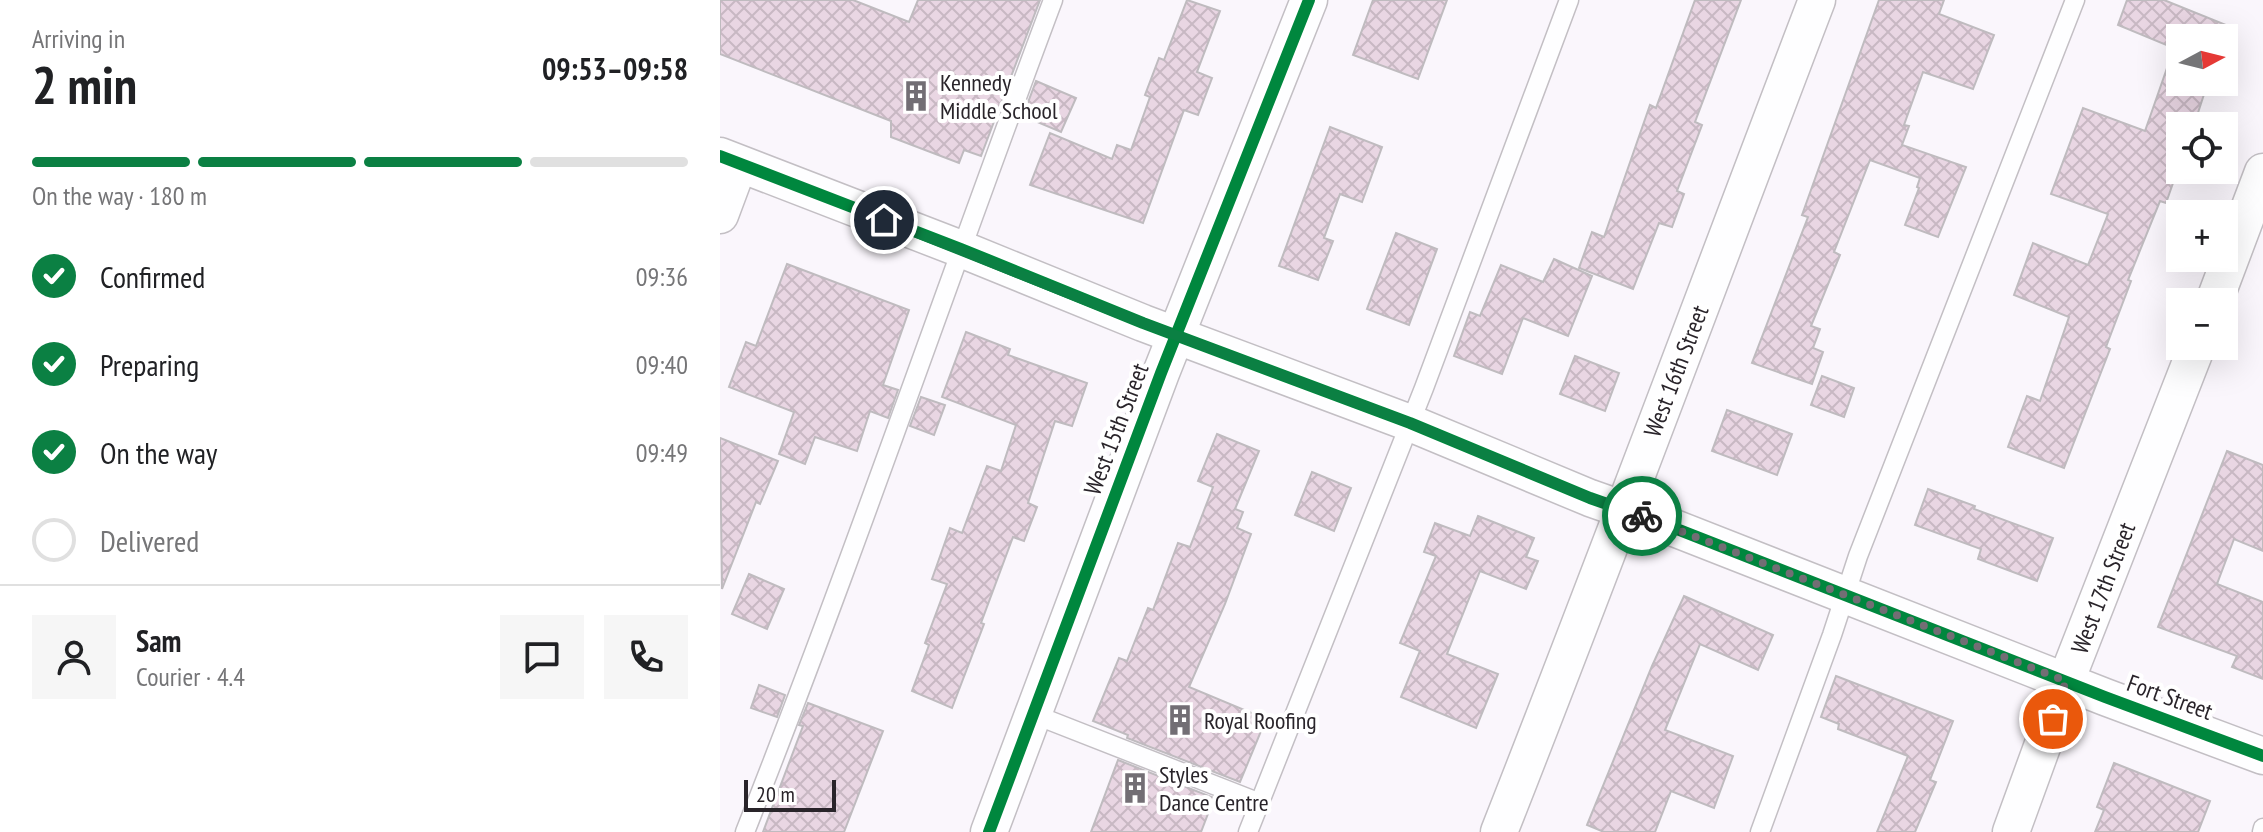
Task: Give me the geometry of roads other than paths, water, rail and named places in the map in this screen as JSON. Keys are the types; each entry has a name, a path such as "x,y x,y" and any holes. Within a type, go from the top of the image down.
{"street":[{"name":"West 15th Street","path":"989,832 1161,373 1309,0"},
{"name":"West 16th Street","path":"1499,832 1817,0"},
{"name":"Fort Street","path":"730,160 1177,336 1410,423 1624,511 2263,756"},
{"path":"720,215 730,160"},
{"path":"2219,288 2263,172"},
{"name":"West 17th Street","path":"2011,832 2066,681 2192,360"}],"lane":[{"path":"745,832 792,712 1053,0"},
{"path":"1248,832 1410,423 1569,0"},
{"path":"1760,832 1858,556 2075,0"},
{"path":"1033,714 1260,803"}],"place":[{"name":"Kennedy Middle School","path":"916,96"},
{"name":"Royal Roofing","path":"1180,720"},
{"name":"Styles Dance Centre","path":"1135,788"}]}
